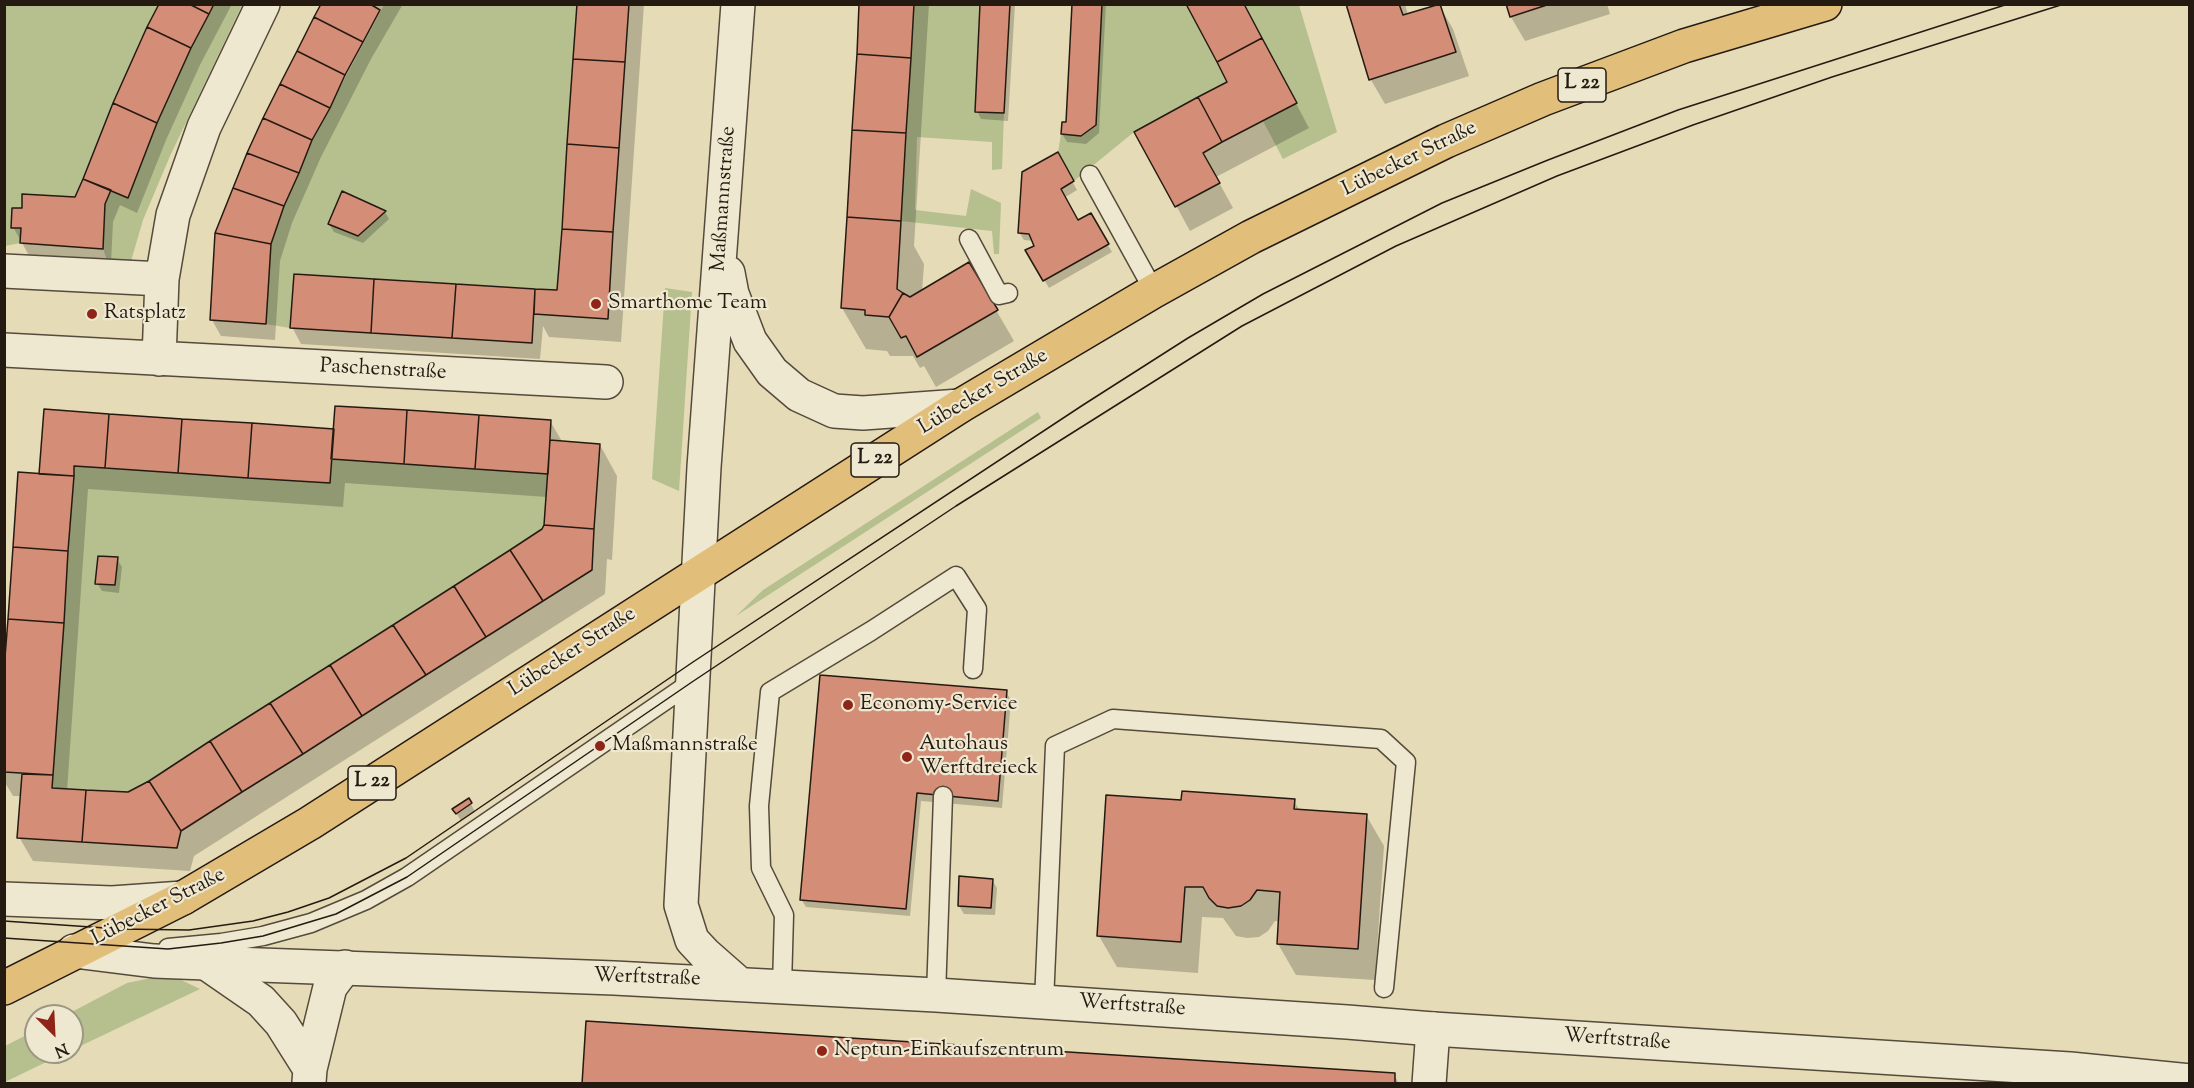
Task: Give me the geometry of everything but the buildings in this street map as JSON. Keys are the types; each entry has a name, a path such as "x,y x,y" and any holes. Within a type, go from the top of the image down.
{"main road":[{"name":"Lübecker Straße","path":"4,988 183,898 310,823 960,406 1154,291 1251,237 1467,132 1543,99 1684,46 1825,4"}],"street":[{"path":"4,350 159,359 162,279 173,215 204,127 263,4"},
{"name":"Maßmannstraße","path":"738,4 704,467 681,905 692,940 738,983"},
{"path":"722,241 732,294 750,341 772,372 800,395 834,411 863,413 960,406"},
{"path":"4,271 162,279"},
{"name":"Paschenstraße","path":"159,359 606,382"},
{"path":"4,899 112,903 183,898"},
{"name":"Werftstraße","path":"82,948 154,961 738,983 1432,1029 2069,1076 2190,1081"},
{"path":"206,963 261,1001 281,1023 310,1076"},
{"path":"310,1076 330,987 345,967"},
{"path":"1429,1083 1432,1029"}],"lane":[{"path":"1090,175 1154,291"},
{"path":"969,239 999,295 1008,293"},
{"path":"782,986 784,915 760,868 759,806 770,692 872,631 956,576 977,609 974,669"},
{"path":"82,948 168,949 220,943 263,936 336,914 407,877 691,698"},
{"path":"1044,1002 1055,746 1113,719 1381,739 1406,762 1384,988"},
{"path":"936,995 943,796"}],"green space":[{"path":"4,5 159,5 75,197 22,194 22,208 12,208 11,227 21,228 20,243 5,246"},
{"path":"214,5 242,5 170,156 143,220 131,261 107,260 103,249 105,204 111,190 128,197 157,123 191,48"},
{"path":"384,5 577,5 557,290 294,274 290,328 266,324 271,244 284,206 312,140"},
{"path":"914,5 980,5 975,111 1004,113 1002,169 992,170 992,142 917,137 915,210 966,216 971,189 1001,203 999,254 994,254 992,231 901,221"},
{"path":"1102,5 1186,5 1227,82 1134,132 1074,181 1058,152 1061,134 1081,136 1096,125"},
{"path":"1244,5 1299,5 1337,132 1283,159 1263,121 1297,103"},
{"path":"665,288 692,292 679,491 652,479"},
{"path":"1038,412 1041,418 736,616 763,590"},
{"path":"331,459 548,474 544,525 542,529 510,550 149,781 128,792 52,788 74,466 329,483"},
{"path":"151,978 177,978 200,989 84,1044 84,1006 127,983"},
{"path":"24,1036 24,1064 42,1064 5,1082 5,1046"}],"tram line":[{"path":"4,921 120,929 189,930 253,921 329,898 406,858 693,662 1083,405 1188,338 1263,294 1442,203 1548,160 1678,110 2008,4"},
{"path":"4,938 168,949 263,936 336,914 407,877 692,682 956,506 1242,326 1396,246 1557,176 1693,125 1832,77 2064,4"}],"place":[{"name":"Smarthome Team","path":"596,304"},
{"name":"Ratsplatz","path":"92,314"},
{"name":"Economy-Service","path":"848,705"},
{"name":"Maßmannstraße","path":"600,746"},
{"name":"Autohaus Werftdreieck","path":"907,757"},
{"name":"Neptun-Einkaufszentrum","path":"822,1051"}]}
